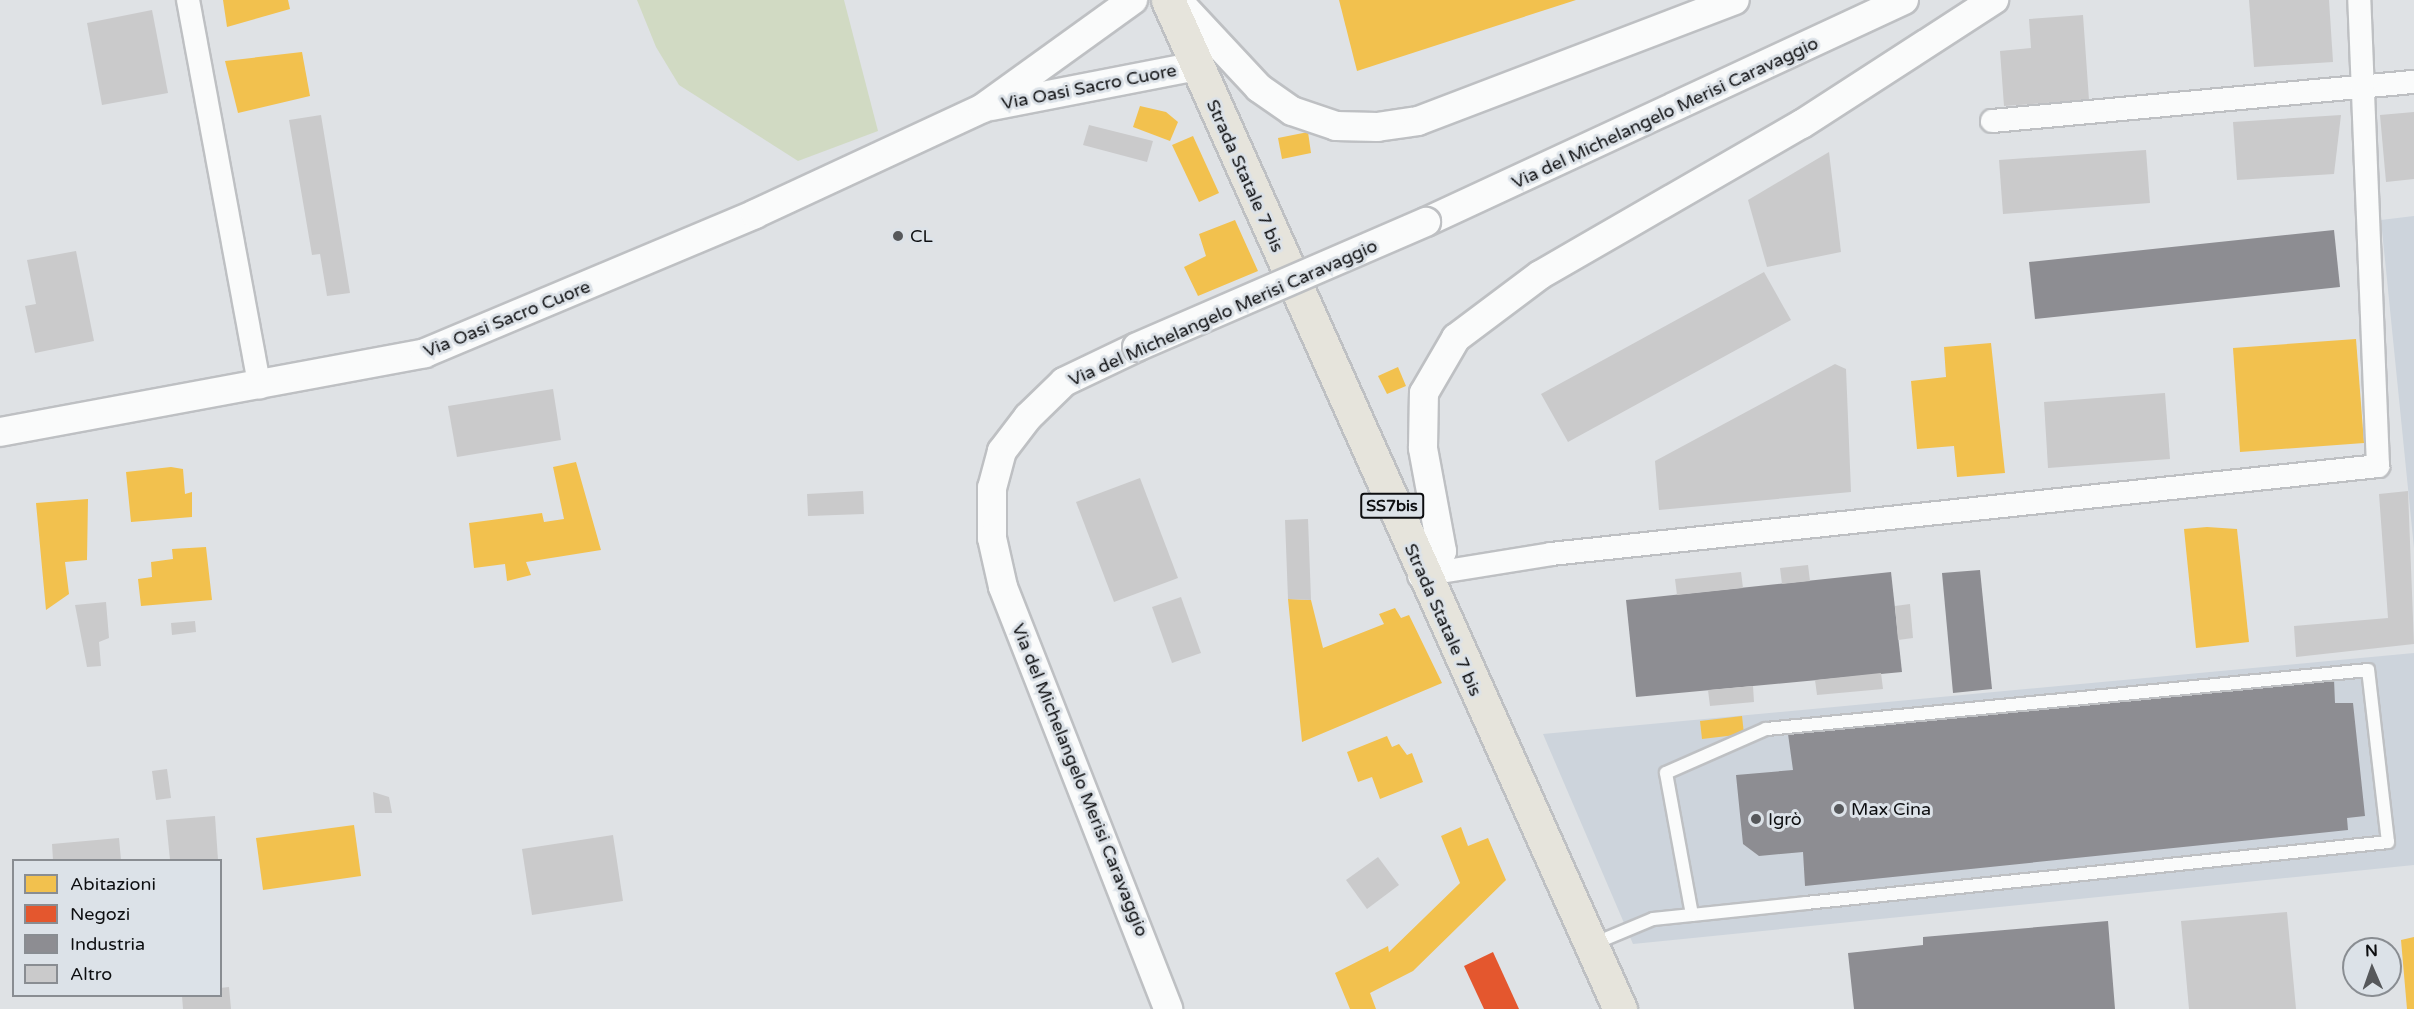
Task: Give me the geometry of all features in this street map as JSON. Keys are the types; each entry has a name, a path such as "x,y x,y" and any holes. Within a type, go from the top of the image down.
{"main road":[{"name":"SS7bis","path":"1168,0 1196,66"},
{"name":"Strada Statale 7 bis","path":"1196,66 1422,575 1620,1009"}],"street":[{"path":"188,0 260,387"},
{"name":"Via Oasi Sacro Cuore","path":"0,432 260,387 425,352 755,214 983,108 1133,0"},
{"path":"1177,0 1259,88 1292,111 1336,126 1377,128 1418,122 1735,0"},
{"name":"Via del Michelangelo Merisi Caravaggio","path":"1168,1009 1003,587 992,538 992,488 1002,451 1028,417 1065,382 1137,347 1426,222 1904,0"},
{"path":"1422,575 1442,551 1423,448 1425,393 1456,338 1540,275 1802,124 1994,0"},
{"path":"1422,575 1551,554 2378,466 2365,87 2359,0"},
{"name":"Via Oasi Sacro Cuore","path":"983,108 1196,66"},
{"path":"1992,121 2414,82"}],"lane":[{"path":"1591,945 1653,919 1692,915 2388,842 2368,670 1766,729 1666,773 1692,915"}],"shaded area":[{"path":"2414,216 2414,548 2381,220"},
{"path":"2414,653 2414,865 1633,944 1543,734"}],"green space":[{"path":"637,0 844,0 878,131 798,161 679,85 656,47"}],"building: Abitazioni":[{"path":"223,0 288,0 290,9 227,27"},
{"path":"1339,0 1576,0 1357,71"},
{"path":"302,52 310,96 238,113 225,61"},
{"path":"1140,106 1166,112 1178,122 1170,141 1133,127"},
{"path":"1308,132 1311,153 1282,159 1278,138"},
{"path":"1193,136 1219,193 1199,202 1172,145"},
{"path":"1235,220 1258,271 1198,296 1184,267 1206,256 1199,234"},
{"path":"2356,339 2364,443 2240,452 2233,348"},
{"path":"1991,343 2005,473 1957,477 1954,446 1917,449 1911,381 1946,377 1944,347"},
{"path":"1398,367 1406,386 1387,394 1378,376"},
{"path":"576,462 601,550 526,562 531,575 507,581 505,564 474,568 469,523 542,513 544,522 564,519 553,467"},
{"path":"171,467 183,469 185,494 192,492 192,517 131,522 126,472"},
{"path":"88,499 87,560 65,562 69,594 46,610 36,503"},
{"path":"2207,527 2237,529 2249,642 2196,648 2184,529"},
{"path":"206,547 212,600 141,606 138,579 152,577 151,562 173,559 172,549"},
{"path":"1288,599 1311,600 1323,648 1384,624 1379,614 1395,608 1401,618 1409,615 1442,683 1302,742"},
{"path":"1742,716 1744,734 1702,739 1700,721"},
{"path":"1387,736 1392,747 1399,744 1407,755 1412,753 1423,782 1380,799 1372,777 1358,782 1347,752"},
{"path":"354,825 361,876 263,890 256,838"},
{"path":"1461,827 1468,846 1488,838 1506,880 1413,971 1370,993 1376,1009 1350,1009 1335,973 1388,946 1389,952 1460,883 1441,836"},
{"path":"2414,937 2414,1009 2407,1009 2402,940"}],"building: Negozi":[{"path":"1493,952 1519,1009 1484,1009 1464,966"}],"building: Industria":[{"path":"2334,230 2340,287 2035,319 2029,262"},
{"path":"1980,570 1992,689 1953,693 1942,573"},
{"path":"1891,572 1902,672 1636,697 1626,600"},
{"path":"2334,679 2335,703 2353,703 2365,816 2347,818 2348,830 1805,886 1803,852 1759,856 1743,844 1736,775 1793,770 1788,734"},
{"path":"2108,921 2115,1009 1854,1009 1848,953 1923,945 1923,937"}],"building: Altro":[{"path":"2249,0 2329,0 2333,62 2254,67"},
{"path":"152,10 168,93 102,105 87,23"},
{"path":"2083,15 2089,100 2004,106 2000,51 2031,48 2029,19"},
{"path":"2414,112 2414,179 2386,182 2380,115"},
{"path":"321,115 350,293 327,296 320,254 312,255 289,120"},
{"path":"2341,115 2334,174 2237,180 2233,122"},
{"path":"1089,125 1153,141 1147,162 1083,145"},
{"path":"2146,150 2150,203 2003,214 1999,160"},
{"path":"1829,152 1841,252 1767,267 1748,200"},
{"path":"76,251 94,341 35,353 25,306 36,304 27,260"},
{"path":"1764,272 1791,320 1568,442 1541,394"},
{"path":"1835,364 1846,369 1851,492 1659,510 1655,461"},
{"path":"553,389 561,440 457,457 448,406"},
{"path":"2165,393 2170,459 2048,468 2044,402"},
{"path":"1140,478 1178,578 1114,602 1076,502"},
{"path":"863,491 864,514 808,516 807,494"},
{"path":"2408,491 2414,644 2296,657 2294,626 2388,618 2379,494"},
{"path":"1308,519 1311,600 1288,599 1285,520"},
{"path":"1808,565 1810,581 1782,584 1780,568"},
{"path":"1741,572 1743,588 1677,595 1675,579"},
{"path":"1181,597 1201,653 1172,663 1152,607"},
{"path":"106,602 109,638 99,642 101,666 87,667 75,605"},
{"path":"1910,604 1913,638 1898,640 1895,606"},
{"path":"195,621 196,632 172,635 171,623"},
{"path":"1881,673 1883,689 1817,695 1815,680"},
{"path":"1753,686 1754,702 1710,706 1708,690"},
{"path":"167,769 171,798 156,800 152,771"},
{"path":"373,792 389,797 392,813 375,813"},
{"path":"215,816 218,859 170,859 166,820"},
{"path":"613,835 623,901 532,915 522,849"},
{"path":"119,838 121,859 53,859 52,844"},
{"path":"1378,857 1399,885 1367,909 1346,880"},
{"path":"2287,912 2296,1009 2189,1009 2181,921"},
{"path":"229,987 231,1009 183,1009 182,997 222,997 222,988"}],"place":[{"name":"CL","path":"898,236"},
{"name":"Max Cina","path":"1839,809"},
{"name":"Igrò","path":"1756,819"}]}
